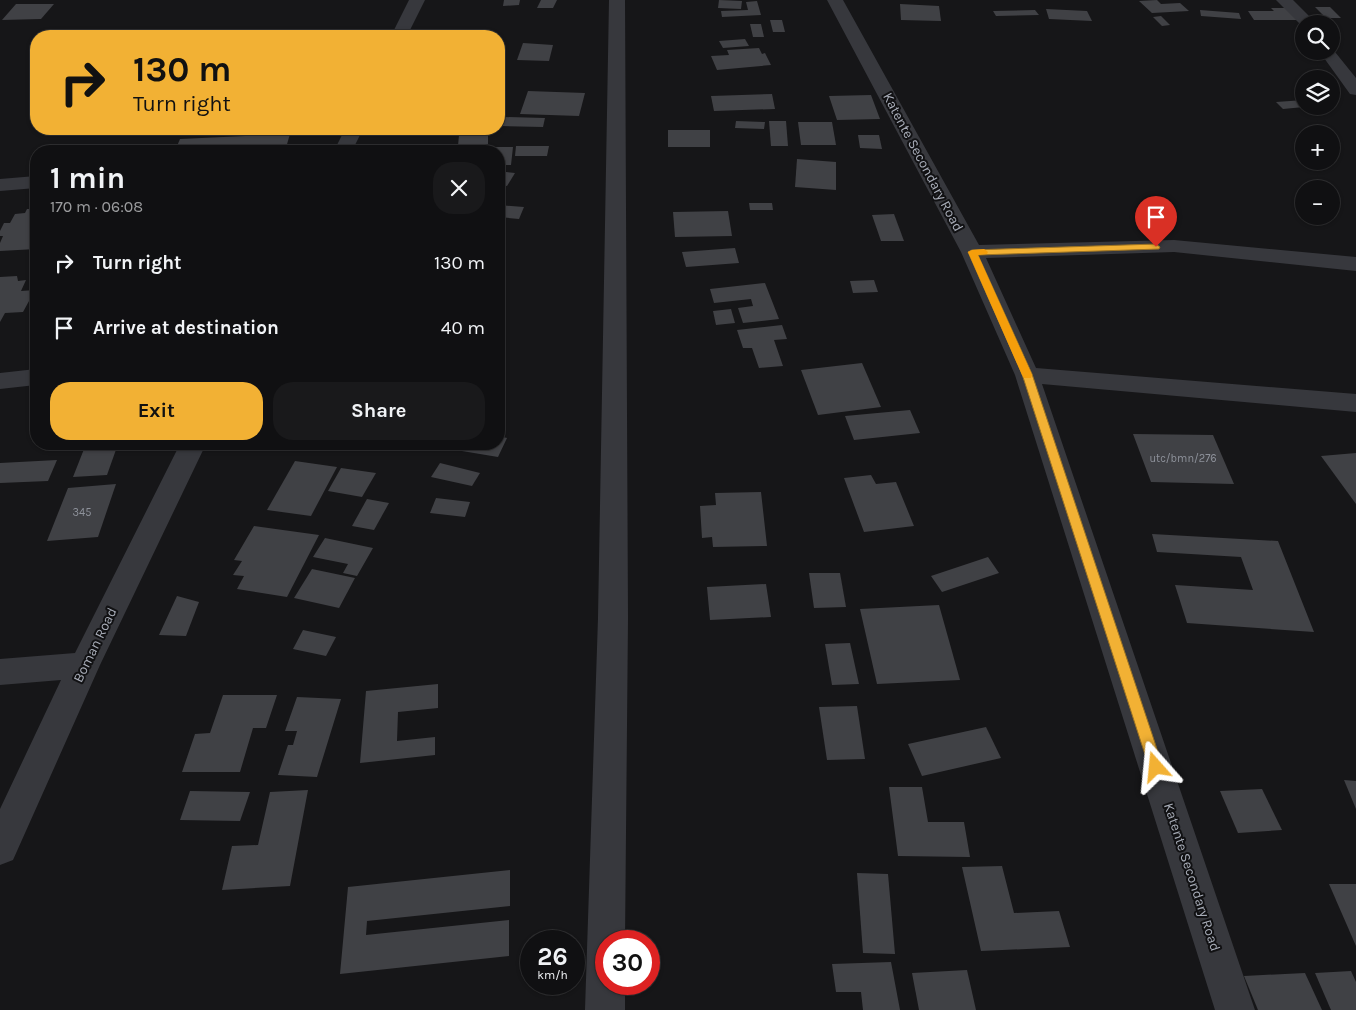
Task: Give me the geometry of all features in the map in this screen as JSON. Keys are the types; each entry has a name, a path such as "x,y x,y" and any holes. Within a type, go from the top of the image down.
{"street":[{"path":"402,30 417,0"},
{"path":"604,1010 613,618 616,0"},
{"name":"Katente Secondary Road","path":"835,0 972,252 1027,374 1235,1010"},
{"path":"1284,0 1300,15"},
{"path":"1334,60 1356,90"},
{"path":"0,184 30,182"},
{"path":"972,252 1174,246 1356,264"},
{"path":"1027,374 1356,403"},
{"path":"0,381 30,378"},
{"name":"Boman Road","path":"0,848 84,665 190,450"},
{"path":"0,672 84,665"}],"building":[{"path":"504,0 520,0 519,5 503,6"},
{"path":"541,0 557,0 553,8 537,8"},
{"path":"719,0 742,1 741,9 718,8"},
{"path":"1157,0 1161,4 1180,3 1189,11 1152,13 1139,1"},
{"path":"757,1 761,15 722,17 721,11 748,10 746,2"},
{"path":"16,4 54,4 41,19 2,20"},
{"path":"900,4 939,6 941,21 901,20"},
{"path":"1315,7 1330,7 1338,15 1323,15"},
{"path":"1271,8 1289,8 1295,15 1295,20 1254,20 1248,11 1274,11"},
{"path":"1046,9 1087,11 1092,21 1049,19"},
{"path":"1035,10 1039,15 996,16 993,11"},
{"path":"1200,10 1239,13 1241,19 1201,16"},
{"path":"1161,16 1170,25 1162,26 1153,17"},
{"path":"770,20 782,20 785,32 773,32"},
{"path":"750,24 761,24 764,37 753,37"},
{"path":"340,29 340,30 292,30"},
{"path":"745,39 749,46 723,48 719,41"},
{"path":"523,43 553,45 549,61 517,60"},
{"path":"759,48 762,54 765,53 771,65 717,70 711,56 729,55 727,50"},
{"path":"528,91 585,93 579,116 520,114"},
{"path":"772,94 775,109 714,111 711,96"},
{"path":"871,95 880,119 837,120 829,96"},
{"path":"1295,101 1295,108 1283,109 1276,102"},
{"path":"505,117 545,118 543,127 505,126"},
{"path":"736,121 765,122 764,129 735,128"},
{"path":"769,121 786,121 788,146 771,146"},
{"path":"798,122 832,122 836,145 801,145"},
{"path":"668,130 710,130 710,147 668,147"},
{"path":"290,135 287,145 178,145 180,139"},
{"path":"459,135 488,135 488,144 458,145"},
{"path":"858,135 879,135 882,149 860,148"},
{"path":"516,146 549,146 547,156 515,156"},
{"path":"505,147 513,147 511,165 505,165"},
{"path":"797,159 836,162 836,190 795,187"},
{"path":"505,172 515,173 507,186 505,186"},
{"path":"749,203 772,203 773,210 750,210"},
{"path":"505,205 524,207 519,219 505,218"},
{"path":"27,209 30,209 30,249 0,251 0,243 3,236 0,236 0,231 4,223 10,223 15,214 25,213"},
{"path":"728,211 732,236 675,237 673,212"},
{"path":"894,214 904,241 881,241 872,215"},
{"path":"735,248 739,263 686,267 682,252"},
{"path":"17,276 18,281 26,280 21,291 30,290 30,299 23,312 5,313 0,322 0,277"},
{"path":"874,280 878,292 853,293 850,281"},
{"path":"765,283 779,319 743,323 738,308 753,306 751,299 714,303 710,289"},
{"path":"731,309 735,323 716,325 713,311"},
{"path":"782,325 787,339 774,340 783,366 759,368 752,348 743,348 737,330"},
{"path":"862,363 881,407 818,415 801,370"},
{"path":"910,410 920,433 854,440 845,416"},
{"path":"1133,434 1213,435 1234,484 1151,482"},
{"path":"84,450 116,450 107,475 73,477"},
{"path":"456,450 501,450 498,457"},
{"path":"1356,453 1356,504 1321,456"},
{"path":"57,460 48,481 0,483 0,463"},
{"path":"295,461 337,467 311,516 267,510"},
{"path":"440,463 480,473 472,486 431,477"},
{"path":"341,468 376,473 362,497 328,491"},
{"path":"871,475 876,484 896,482 914,526 864,532 844,478"},
{"path":"116,484 98,537 47,541 68,488"},
{"path":"761,492 767,546 713,547 712,537 702,538 700,506 716,505 715,493"},
{"path":"436,498 470,502 465,517 430,513"},
{"path":"367,499 389,503 374,530 352,526"},
{"path":"254,526 319,535 287,597 237,589 244,576 233,575 242,561 234,560"},
{"path":"1152,534 1278,541 1314,632 1187,623 1175,585 1253,590 1241,557 1157,552"},
{"path":"325,538 373,548 357,576 343,573 348,564 313,557"},
{"path":"988,557 999,573 942,592 931,576"},
{"path":"312,569 355,578 339,608 294,598"},
{"path":"809,573 840,573 846,607 814,608"},
{"path":"766,584 771,617 710,620 707,587"},
{"path":"177,596 199,602 186,636 159,635"},
{"path":"939,605 960,680 877,684 860,609"},
{"path":"303,630 336,637 326,656 293,649"},
{"path":"850,643 859,684 832,685 825,644"},
{"path":"438,684 438,708 398,712 397,741 435,737 435,755 360,763 366,691"},
{"path":"223,695 277,695 266,728 253,728 240,772 182,772 195,734 210,733"},
{"path":"297,697 341,699 317,777 278,775 288,745 293,745 297,731 285,731"},
{"path":"857,706 865,759 827,760 819,707"},
{"path":"986,727 1001,758 922,776 908,744"},
{"path":"1344,780 1356,781 1356,809"},
{"path":"889,787 922,787 928,822 964,822 970,857 898,856"},
{"path":"1262,789 1282,830 1238,833 1220,791"},
{"path":"308,790 290,886 222,890 232,846 258,845 270,792"},
{"path":"190,791 250,792 240,821 180,820"},
{"path":"1002,866 1014,913 1059,911 1070,947 981,951 962,867"},
{"path":"510,870 510,906 367,921 366,935 509,920 509,956 340,974 348,887"},
{"path":"857,873 888,874 895,954 863,953"},
{"path":"1329,884 1356,884 1356,946"},
{"path":"891,962 900,1010 863,1010 861,992 836,992 832,964"},
{"path":"967,970 976,1010 919,1010 912,973"},
{"path":"1351,971 1356,982 1356,1010 1331,1010 1315,973"},
{"path":"1305,973 1322,1010 1258,1010 1244,976"}],"slow traffic":[{"path":"984,252 972,252 1027,375"}],"route":[{"path":"1156,247 972,252 1027,374 1156,767"}]}
